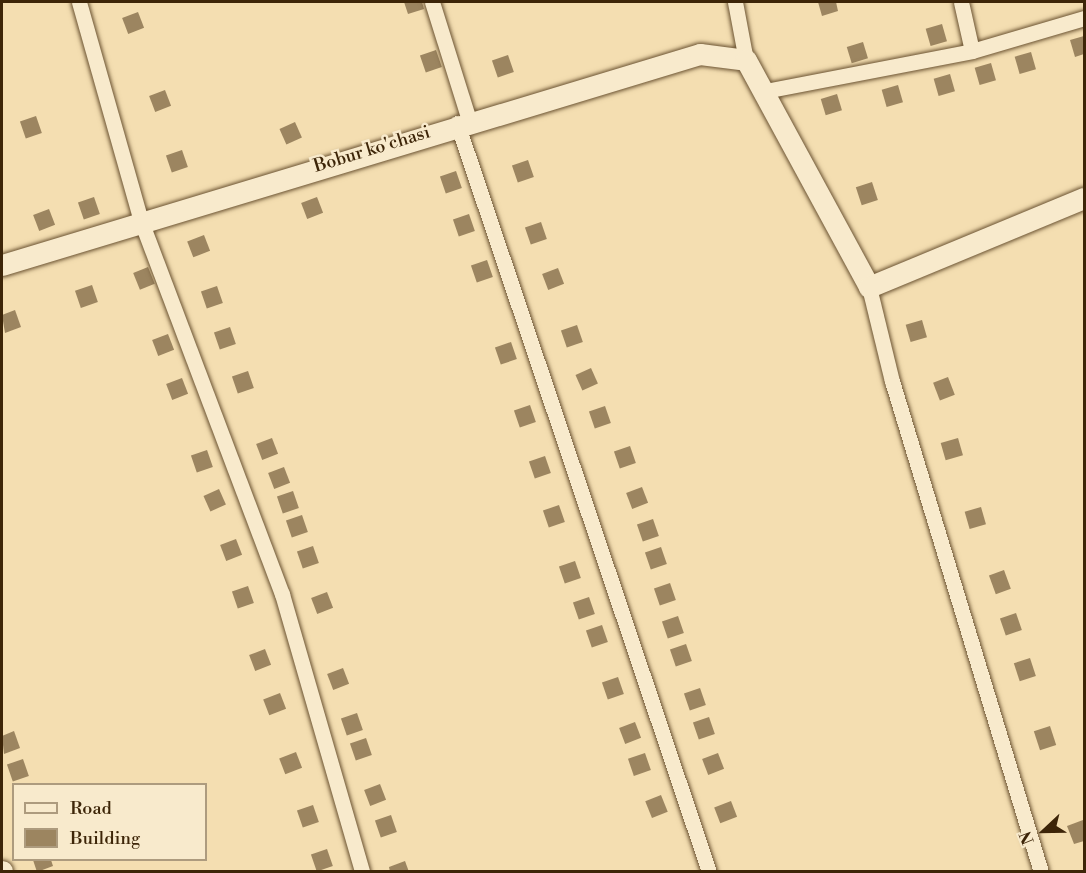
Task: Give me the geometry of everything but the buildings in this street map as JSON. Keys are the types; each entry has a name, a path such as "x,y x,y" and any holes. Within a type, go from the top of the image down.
{"street":[{"path":"79,2 141,221 275,572 362,872"},
{"path":"432,2 463,122 709,872"},
{"path":"735,2 746,60 765,91 869,287 892,381 1041,872"},
{"path":"961,2 972,51"},
{"path":"765,91 972,51 1084,18"},
{"name":"Bobur ko'chasi","path":"2,265 463,122 700,54 746,60"},
{"path":"869,287 1084,198"}]}
